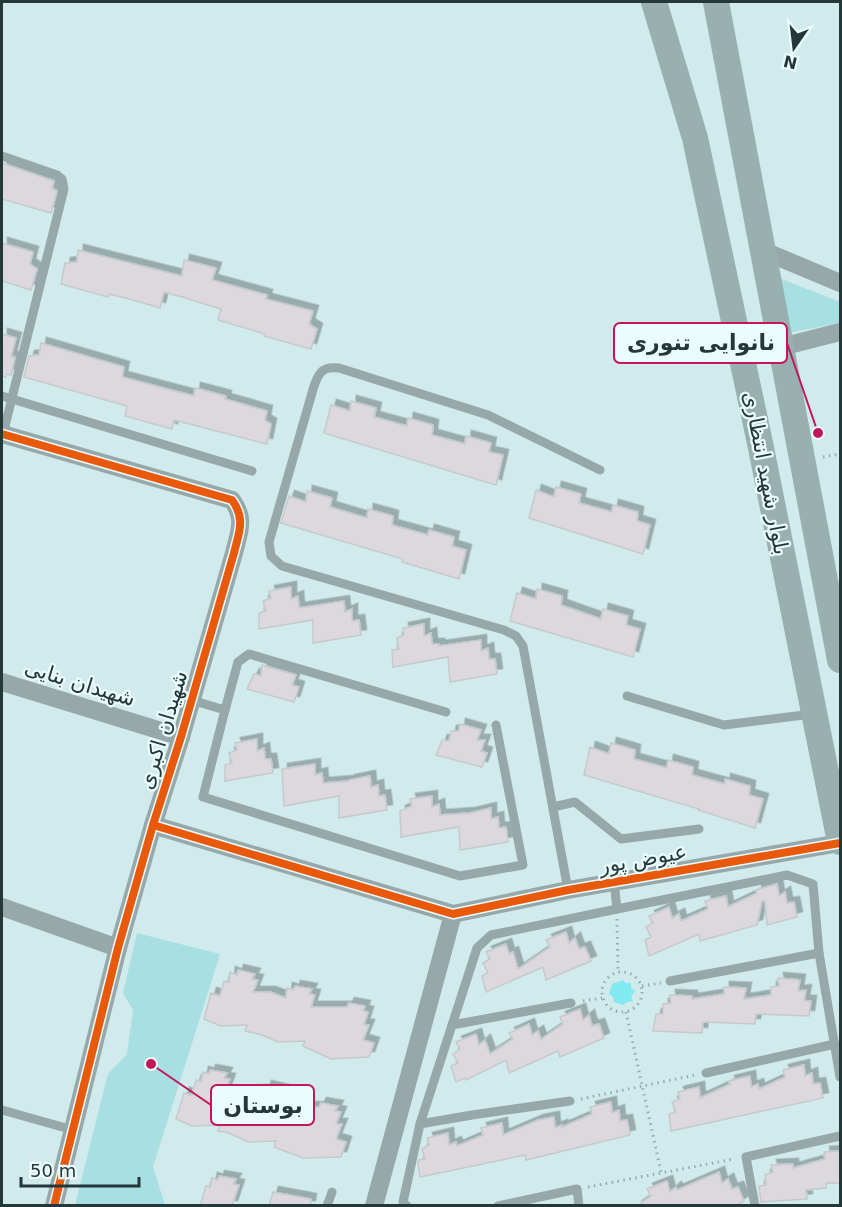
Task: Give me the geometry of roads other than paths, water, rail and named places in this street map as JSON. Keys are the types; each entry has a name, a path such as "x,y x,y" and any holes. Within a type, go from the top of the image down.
{"main road":[{"name":"بلوار شهید انتظاری","path":"655,2 695,138 760,443 840,843"},
{"name":"بلوار شهید انتظاری","path":"717,3 840,660"},
{"path":"760,443 798,434"}],"street":[{"path":"764,251 840,283"},
{"path":"781,347 840,332"},
{"name":"شهیدان اکبری","path":"2,434 232,500 239,510 241,522 181,737 118,948 54,1206"},
{"name":"شهیدان بنایی","path":"2,682 181,737"},
{"path":"153,825 453,914 374,1206"},
{"name":"عیوض پور","path":"453,914 568,890 840,843"},
{"path":"2,908 118,948"}],"lane":[{"path":"2,156 57,175 62,178 64,189 6,398 2,434"},
{"path":"568,890 523,645 516,636 504,630 282,566 271,556 269,542 314,386 319,373 325,368 339,368 488,415 600,470"},
{"path":"6,398 252,471"},
{"path":"446,712 249,654 238,662 203,797 460,876 523,865 496,725"},
{"path":"627,696 724,725 814,714"},
{"path":"191,700 225,710"},
{"path":"553,807 575,802 621,839 699,829"},
{"path":"407,1206 403,1202 420,1124 477,948 491,935 787,875 813,884 819,953 840,1077"},
{"path":"614,882 617,909"},
{"path":"670,981 819,953"},
{"path":"452,1025 571,1003"},
{"path":"706,1073 835,1044"},
{"path":"420,1124 472,1114 570,1101"},
{"path":"2,1110 73,1130"},
{"path":"755,1206 746,1157 840,1136"},
{"path":"498,1206 577,1189 579,1206"},
{"path":"327,1206 332,1192"}],"water":[{"path":"623,980 631,983 631,988 635,991 631,997 633,1001 623,1005 614,1002 613,997 609,994 612,984"}],"place":[{"name":"نانوایی تنوری","path":"818,433"},
{"name":"بوستان","path":"151,1064"}]}
